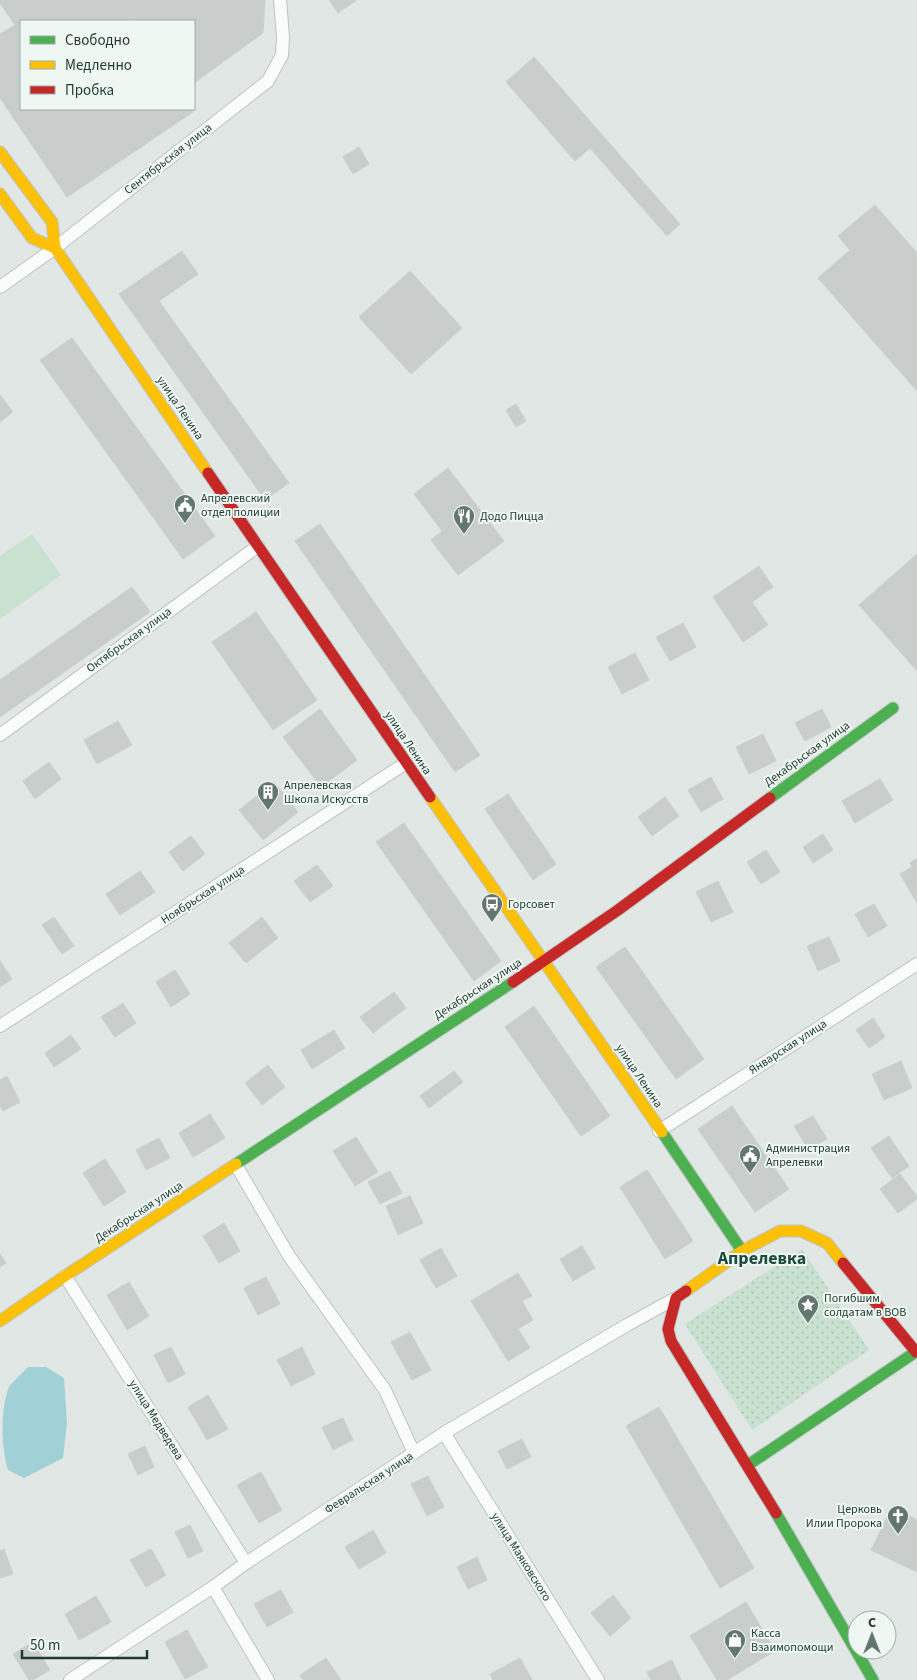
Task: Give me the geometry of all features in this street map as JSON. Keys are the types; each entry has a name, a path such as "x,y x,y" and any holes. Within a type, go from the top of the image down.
{"street":[{"name":"Сентябрьская улица","path":"0,287 55,248 268,81 282,55 283,37 280,0"},
{"name":"улица Ленина","path":"0,152 52,222 55,248 742,1251"},
{"path":"0,194 32,238 55,248"},
{"name":"Октябрьская улица","path":"0,735 258,546"},
{"name":"Декабрьская улица","path":"0,1321 65,1276 543,963 893,708"},
{"name":"Ноябрьская улица","path":"0,1026 406,763"},
{"name":"Январская улица","path":"659,1131 917,964"},
{"path":"236,1164 289,1256 385,1390 414,1453"},
{"path":"748,1465 917,1352 827,1243 801,1231 780,1231 742,1251 676,1298 668,1329 671,1341 748,1465 873,1680"},
{"name":"улица Медведева","path":"65,1276 246,1563"},
{"name":"Февральская улица","path":"70,1680 444,1434 577,1356 627,1324 676,1298"},
{"name":"улица Маяковского","path":"444,1434 598,1680"},
{"path":"212,1587 268,1680"}],"green space":[{"path":"32,534 61,575 0,619 0,556"},
{"path":"802,1249 869,1350 752,1430 685,1324"}],"water":[{"path":"28,1367 46,1367 64,1378 67,1423 63,1458 24,1478 8,1470 2,1428 4,1406 9,1387"}],"building":[{"path":"0,0 117,0 131,20 20,20 20,110 192,110 193,112 67,197 0,98 0,34 15,25 0,3"},
{"path":"117,0 265,0 263,33 195,82 195,20 131,20"},
{"path":"329,0 357,0 338,13"},
{"path":"534,57 680,224 667,236 590,148 575,161 506,82"},
{"path":"359,147 369,164 353,174 343,157"},
{"path":"875,205 917,253 917,391 818,278 850,250 838,236"},
{"path":"182,251 198,274 159,301 289,483 265,500 119,294"},
{"path":"410,271 462,328 411,374 359,317"},
{"path":"72,338 215,536 183,559 40,360"},
{"path":"0,395 13,412 0,422"},
{"path":"516,404 526,421 516,427 506,410"},
{"path":"448,468 504,541 458,575 431,540 442,531 414,494"},
{"path":"320,524 480,755 455,772 295,541"},
{"path":"917,554 917,671 859,605"},
{"path":"759,566 773,587 752,602 768,625 743,642 713,597"},
{"path":"132,587 150,612 0,717 0,680"},
{"path":"256,612 317,700 273,730 212,642"},
{"path":"683,623 696,647 670,661 656,637"},
{"path":"635,653 649,680 622,694 608,667"},
{"path":"320,709 357,760 321,787 283,737"},
{"path":"822,709 831,727 805,741 795,723"},
{"path":"118,721 132,745 97,764 84,740"},
{"path":"763,734 776,761 749,774 736,747"},
{"path":"49,762 61,779 35,799 23,781"},
{"path":"711,777 723,799 701,812 688,790"},
{"path":"880,779 893,800 855,823 842,801"},
{"name":"Апрелевская Школа Искусств","path":"274,782 298,812 263,840 239,810"},
{"path":"508,794 556,864 533,880 485,809"},
{"path":"665,797 679,816 652,836 638,817"},
{"path":"404,823 501,961 474,981 376,842"},
{"path":"823,834 833,850 813,863 803,847"},
{"path":"191,836 205,854 183,871 169,852"},
{"path":"766,850 780,872 761,884 747,862"},
{"path":"917,858 917,903 900,874 912,867 910,863"},
{"path":"317,865 333,886 310,902 294,881"},
{"path":"140,871 155,892 120,915 106,894"},
{"path":"718,881 733,912 711,922 696,892"},
{"path":"874,904 887,926 868,937 855,914"},
{"path":"54,917 74,946 62,954 42,925"},
{"path":"262,917 278,938 246,963 229,943"},
{"path":"829,937 840,961 818,971 807,946"},
{"path":"625,947 704,1059 676,1079 596,967"},
{"path":"0,961 12,979 0,987"},
{"path":"175,970 190,994 171,1007 156,982"},
{"path":"394,992 406,1008 373,1033 360,1017"},
{"path":"123,1003 136,1023 115,1037 101,1017"},
{"path":"534,1006 610,1116 581,1136 505,1027"},
{"path":"873,1018 885,1037 869,1048 856,1030"},
{"path":"334,1030 345,1048 312,1069 301,1050"},
{"path":"71,1035 81,1049 54,1067 45,1053"},
{"path":"901,1061 912,1088 884,1100 872,1074"},
{"path":"268,1065 285,1087 262,1105 245,1083"},
{"path":"454,1071 463,1082 429,1108 420,1096"},
{"path":"7,1076 20,1102 3,1111 0,1105 0,1080"},
{"path":"732,1106 789,1189 755,1212 698,1129"},
{"path":"210,1114 225,1138 193,1157 179,1133"},
{"path":"813,1116 827,1139 808,1149 794,1126"},
{"path":"889,1136 909,1166 892,1178 871,1148"},
{"path":"356,1137 378,1172 355,1186 333,1151"},
{"path":"159,1138 170,1158 146,1170 136,1150"},
{"path":"105,1159 126,1192 104,1206 83,1173"},
{"path":"647,1170 693,1241 665,1259 620,1187"},
{"path":"390,1171 402,1193 380,1204 368,1182"},
{"path":"900,1174 917,1196 917,1199 898,1213 880,1189"},
{"path":"410,1196 423,1223 398,1235 386,1206"},
{"path":"224,1223 240,1251 219,1263 203,1236"},
{"path":"582,1246 595,1268 573,1281 560,1259"},
{"path":"441,1248 457,1276 436,1288 420,1260"},
{"path":"0,1254 6,1263 0,1267"},
{"path":"518,1273 532,1296 522,1301 533,1320 518,1329 530,1348 508,1361 471,1301"},
{"path":"266,1277 280,1304 258,1315 244,1288"},
{"path":"129,1282 149,1316 127,1330 107,1295"},
{"path":"410,1332 431,1370 412,1380 391,1342"},
{"path":"171,1347 185,1374 168,1383 154,1355"},
{"path":"302,1347 315,1374 291,1386 277,1360"},
{"path":"208,1395 228,1429 207,1440 188,1407"},
{"path":"659,1407 754,1568 720,1588 626,1426"},
{"path":"343,1418 353,1440 333,1450 322,1427"},
{"path":"522,1439 531,1457 507,1469 498,1451"},
{"path":"145,1446 154,1467 138,1475 128,1454"},
{"path":"261,1472 282,1510 259,1523 237,1485"},
{"path":"428,1476 444,1507 427,1516 411,1484"},
{"name":"Церковь Илии Пророка","path":"892,1507 917,1520 917,1572 871,1550"},
{"path":"190,1525 203,1551 188,1558 175,1532"},
{"path":"373,1530 386,1553 359,1569 345,1547"},
{"path":"4,1549 13,1574 0,1578 0,1551"},
{"path":"151,1549 166,1575 146,1587 130,1560"},
{"path":"477,1557 487,1580 468,1589 457,1567"},
{"path":"281,1590 293,1612 267,1627 254,1604"},
{"path":"613,1595 631,1618 610,1636 591,1613"},
{"path":"96,1596 111,1622 79,1640 65,1614"},
{"path":"746,1602 775,1651 727,1680 717,1680 690,1636"},
{"path":"187,1630 208,1667 185,1679 165,1642"},
{"path":"33,1642 50,1670 33,1680 29,1680 13,1654"},
{"path":"326,1658 341,1680 303,1680 300,1675"},
{"path":"520,1658 532,1680 493,1680 490,1674"},
{"path":"672,1660 681,1680 651,1680 647,1672"}],"traffic: fast":[{"path":"770,798 893,708"},
{"path":"236,1164 513,982"},
{"path":"662,1132 742,1251"},
{"path":"748,1465 917,1351"},
{"path":"776,1513 873,1680"}],"traffic: slow":[{"path":"0,152 52,222 55,248 208,473"},
{"path":"0,194 32,238 55,248"},
{"path":"430,797 662,1132"},
{"path":"0,1321 236,1164"},
{"path":"686,1291 742,1251 780,1231 801,1231 827,1243 843,1263"}],"traffic: jam":[{"path":"208,473 430,797"},
{"path":"513,982 618,910 770,798"},
{"path":"843,1263 916,1352"},
{"path":"686,1291 676,1298 668,1329 671,1341 776,1513"}],"place":[{"name":"Апрелевский отдел полиции","path":"185,524"},
{"name":"Додо Пицца","path":"464,535"},
{"name":"Апрелевская Школа Искусств","path":"268,811"},
{"name":"Горсовет","path":"492,923"},
{"name":"Администрация Апрелевки","path":"750,1174"},
{"name":"Погибшим солдатам в ВОВ","path":"808,1324"},
{"name":"Церковь Илии Пророка","path":"898,1535"},
{"name":"Касса Взаимопомощи","path":"735,1659"}],"district":[{"name":"Апрелевка","path":"762,1258"}]}
